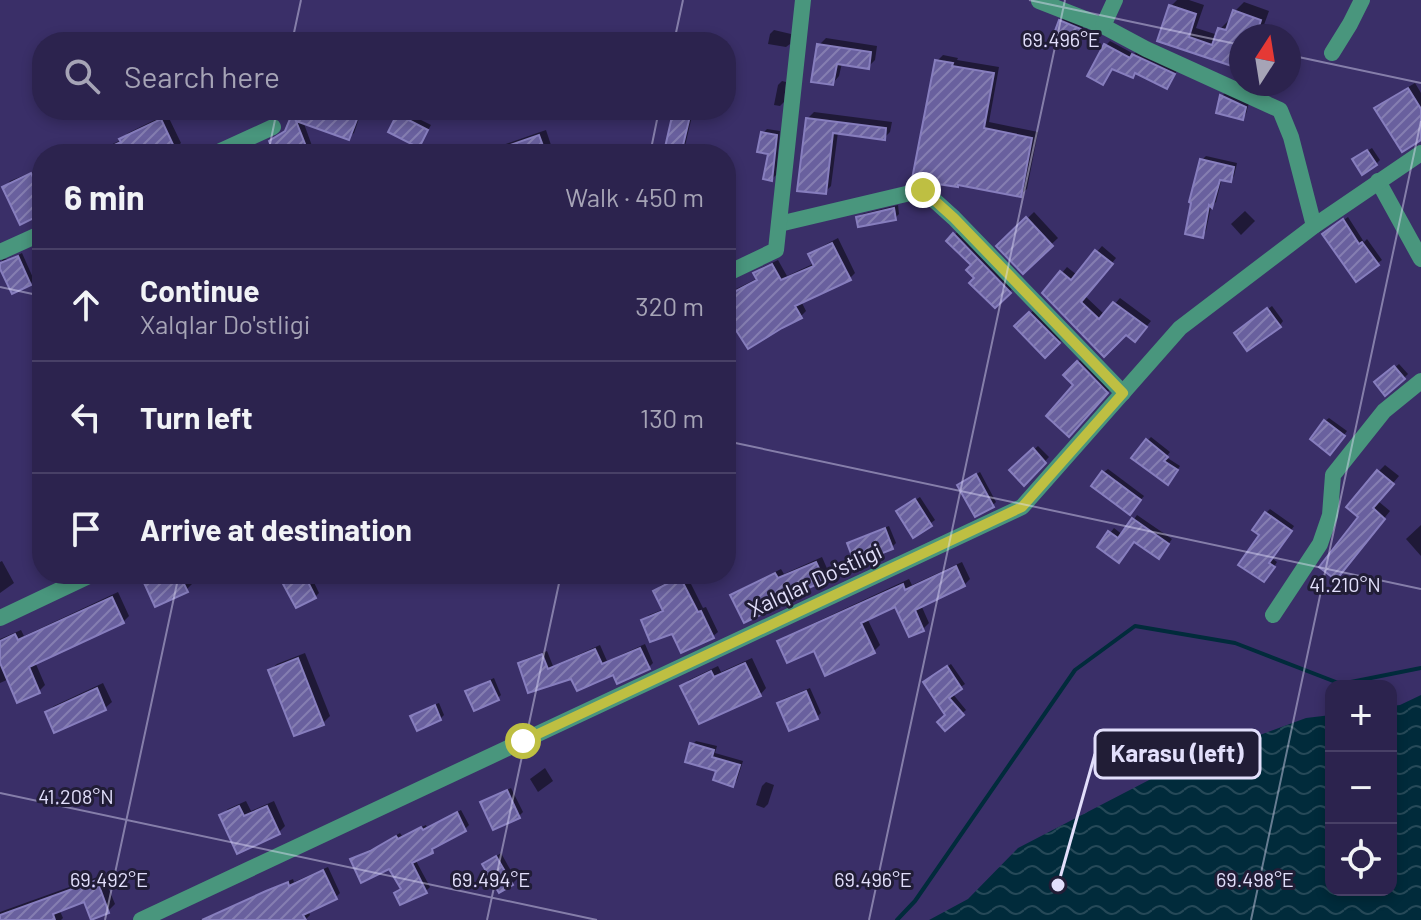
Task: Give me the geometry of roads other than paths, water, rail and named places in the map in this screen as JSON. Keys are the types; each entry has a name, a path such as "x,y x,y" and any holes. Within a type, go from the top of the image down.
{"street":[{"path":"736,269 776,250 803,0"},
{"path":"1103,26 1115,0"},
{"path":"1332,53 1362,0"},
{"path":"1039,1 1103,26 1280,110 1291,137 1314,226"},
{"path":"236,144 273,127"},
{"name":"Xalqlar Do'stligi","path":"141,920 1022,507 1180,328 1314,226 1421,153"},
{"path":"1378,181 1421,259"},
{"path":"779,224 923,190 954,218 1123,393"},
{"path":"0,252 32,238"},
{"path":"1273,615 1320,544 1330,515 1333,475 1384,411 1421,381"},
{"path":"0,618 72,584"}],"water":[{"path":"1421,695 1421,920 929,920 968,899 1018,848 1178,765 1306,718 1325,716 1325,896 1397,896 1397,705"}],"waterway":[{"path":"897,920 915,901 1075,670 1135,626 1235,643 1341,684 1421,668"}],"place":[{"name":"Karasu (left)","path":"1058,885"}]}
